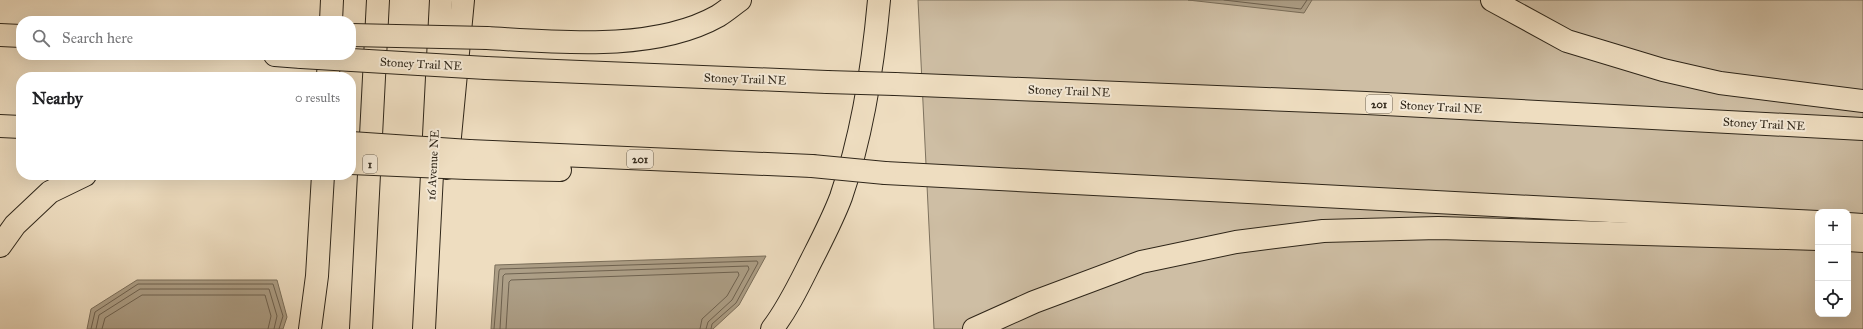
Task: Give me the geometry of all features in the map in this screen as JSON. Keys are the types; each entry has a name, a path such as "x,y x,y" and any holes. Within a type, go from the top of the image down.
{"highway":[{"path":"331,16 332,0"},
{"name":"1","path":"361,329 378,0"},
{"name":"16 Avenue NE","path":"424,329 441,0"},
{"path":"429,226 444,206 463,0"},
{"path":"356,35 487,38 587,43 646,38 671,34 696,26 718,16 740,0"},
{"path":"772,329 779,320 821,243 840,197 866,103 873,62 879,0"},
{"path":"1492,0 1567,41 1662,70 1720,83 1863,101"},
{"path":"0,22 16,23"},
{"path":"0,35 16,36"},
{"path":"328,72 329,60"},
{"name":"Stoney Trail NE","path":"351,60 486,68 1366,103 1863,129"},
{"path":"0,126 16,127"},
{"name":"201","path":"356,144 468,159 806,172 822,179 854,170 1815,222"},
{"path":"356,163 468,159"},
{"path":"0,246 15,225 50,192 75,180"},
{"path":"310,329 317,276 323,180"},
{"path":"1851,224 1863,225"},
{"path":"974,329 1034,302 1141,262 1236,242 1323,232 1438,228 1815,239"},
{"path":"1851,240 1863,241"}],"shaded area":[{"path":"918,0 1863,0 1863,329 934,329"}],"water":[{"path":"1188,0 1312,0 1304,13"},
{"path":"766,256 739,305 713,329 491,329 495,265"},
{"path":"137,280 277,280 287,317 283,329 87,329 91,309"}]}
